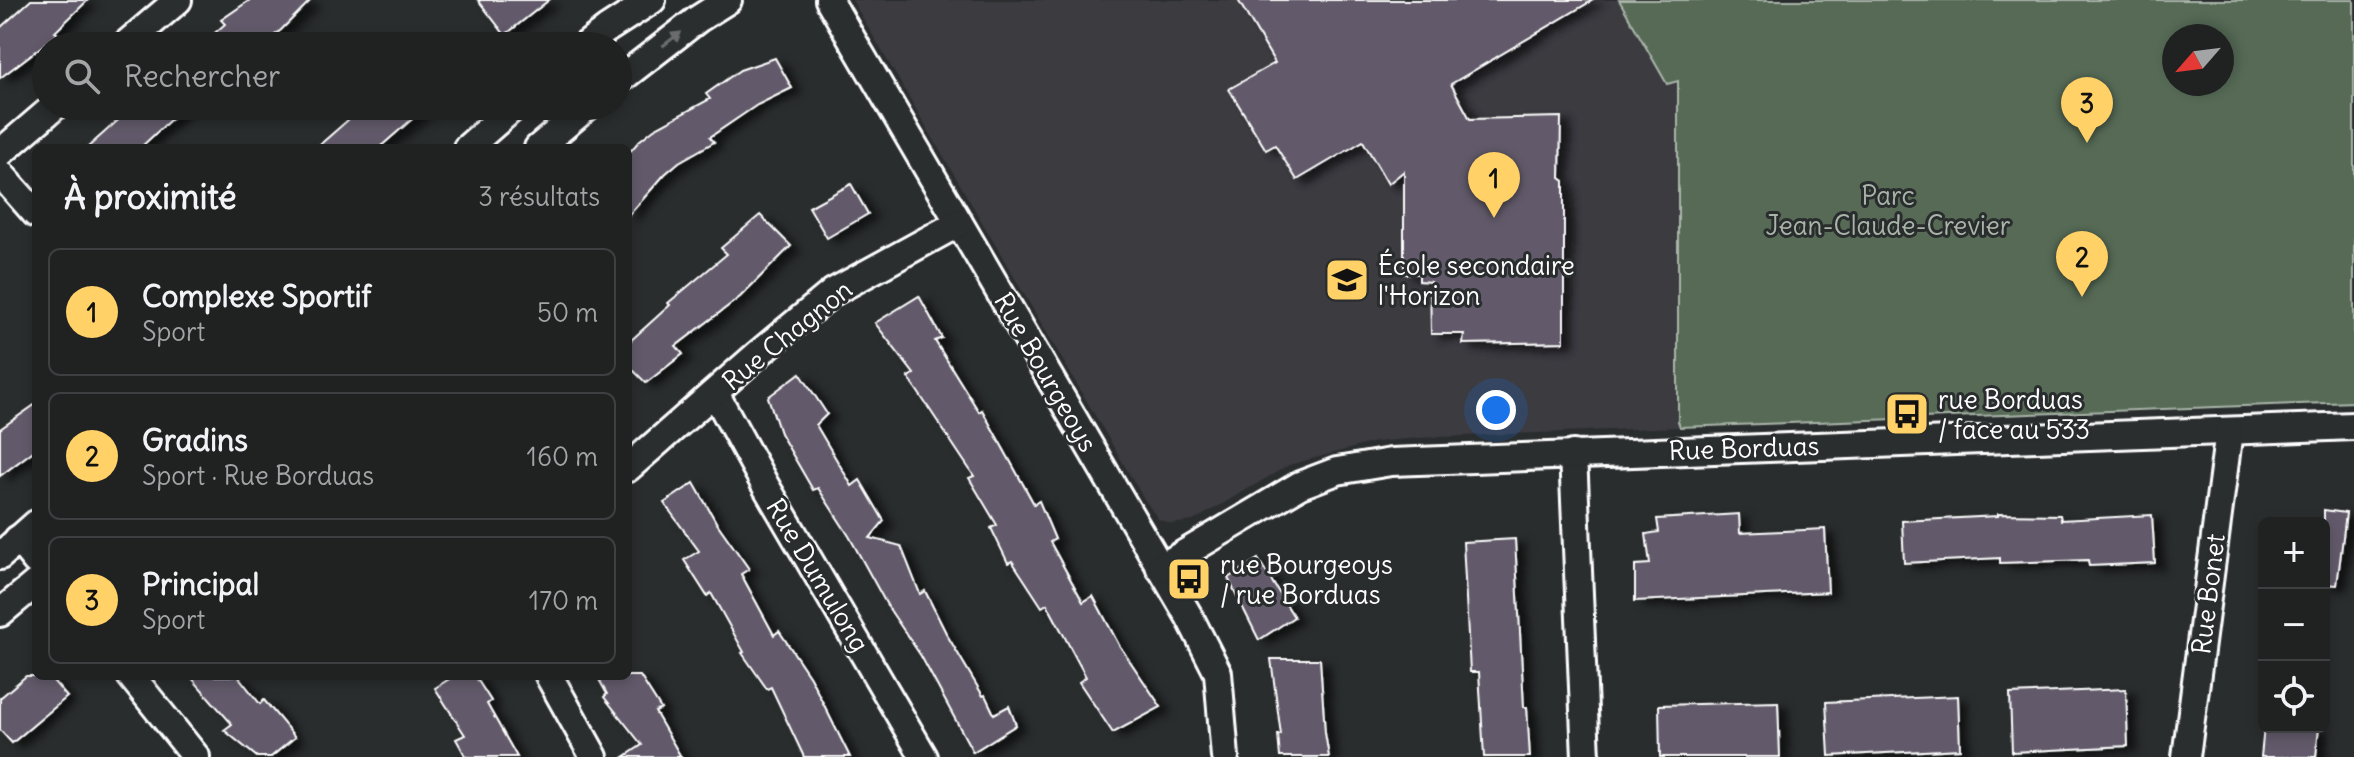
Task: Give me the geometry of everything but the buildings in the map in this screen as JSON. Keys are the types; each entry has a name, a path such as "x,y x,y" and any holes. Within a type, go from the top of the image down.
{"street":[{"path":"140,32 178,0"},
{"path":"603,32 652,0"},
{"path":"632,70 728,0"},
{"name":"Rue Bourgeoys","path":"829,0 1190,618 1218,673 1225,757"},
{"path":"0,153 39,120"},
{"path":"472,144 499,120"},
{"path":"543,144 571,120"},
{"path":"0,173 32,209"},
{"name":"Rue Chagnon","path":"632,465 833,292 959,223"},
{"name":"Rue Dumulong","path":"715,393 924,757"},
{"name":"Rue Borduas","path":"1160,568 1300,485 1337,471 1391,462 2354,426"},
{"name":"Rue Bonet","path":"2186,757 2229,431"},
{"path":"1573,454 1586,757"},
{"path":"18,539 32,556"},
{"path":"0,613 32,586"},
{"path":"134,680 196,757"},
{"path":"551,680 594,757"}],"shaded area":[{"name":"École secondaire l'Horizon","path":"852,0 1619,0 1667,84 1678,81 1680,427 1375,442 1289,465 1193,521 1171,524 1158,519"}],"green space":[{"name":"Parc Jean-Claude-Crevier","path":"1619,0 2354,0 2354,402 1680,427 1678,81 1667,84"}],"place":[{"name":"Principal","path":"2087,143"},
{"name":"Complexe Sportif","path":"1494,218"},
{"name":"École secondaire l'Horizon","path":"1347,280"},
{"name":"Gradins","path":"2082,297"},
{"name":"rue Borduas / face au 533","path":"1907,414"},
{"name":"rue Bourgeoys / rue Borduas","path":"1189,579"}]}
